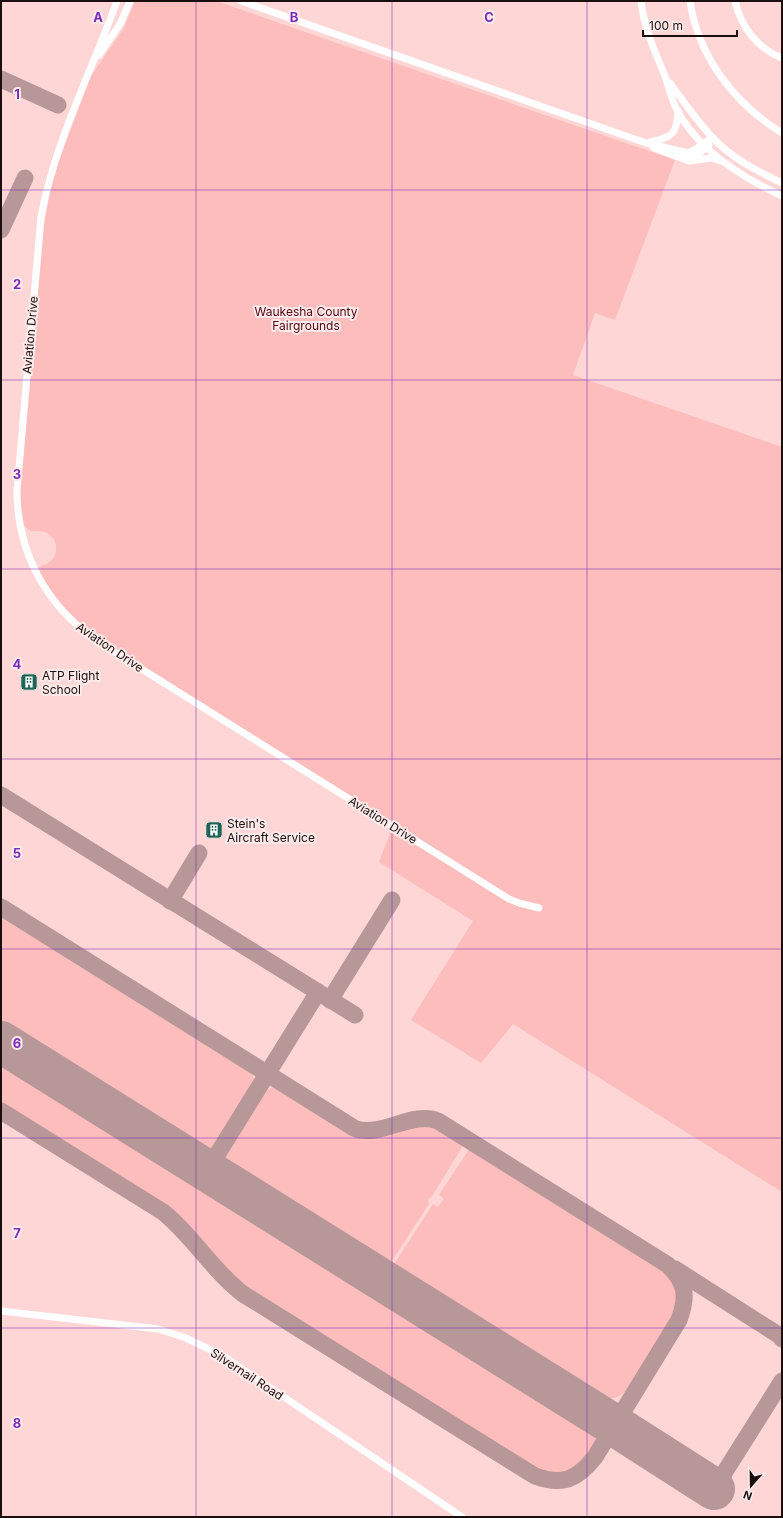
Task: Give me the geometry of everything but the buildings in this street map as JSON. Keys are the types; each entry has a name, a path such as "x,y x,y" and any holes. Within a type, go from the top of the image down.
{"street":[{"name":"Aviation Drive","path":"117,1 54,160 44,198 39,234 17,490 17,507 22,534 35,572 54,602 76,625 97,641 509,899 518,904 539,908"},
{"name":"Aviation Drive","path":"90,68 116,31 130,1"},
{"path":"241,1 646,142 688,153 705,145"},
{"path":"641,1 650,40 678,110 688,127 724,162 750,180 782,196"},
{"path":"690,1 695,24 701,40 721,77 755,114 782,132"},
{"path":"735,1 739,15 747,30 758,44 782,58"},
{"path":"665,76 713,138 755,170 782,182"},
{"path":"646,142 664,139 672,134 676,125 678,110"},
{"path":"682,158 696,156 713,138"},
{"path":"646,142 655,149 682,158 694,161 711,158 724,162"},
{"name":"Silvernail Road","path":"1,1311 146,1327 186,1338 228,1359 462,1517"}],"green space":[{"name":"Waukesha County Fairgrounds","path":"135,1 216,1 675,160 615,320 595,313 573,375 782,447 782,1192 513,1024 481,1063 411,1020 473,921 379,862 394,823 110,646 85,628 70,614 56,599 47,586 38,568 49,562 54,557 56,553 55,541 45,532 32,531 25,526 21,515 20,493 44,227 50,191 60,158 91,76 124,28"},
{"path":"1,914 251,1071 254,1078 252,1088 214,1147 208,1150 199,1149 1,1025"},
{"path":"1,1059 602,1434 591,1452 578,1467 570,1472 562,1475 551,1475 539,1472 247,1290 227,1272 191,1230 171,1211 1,1104"},
{"path":"273,1087 281,1089 355,1135 368,1136 429,1124 464,1144 431,1198 430,1197 428,1200 429,1204 388,1267 229,1167 226,1158 227,1150 264,1091"},
{"path":"470,1148 658,1265 669,1274 676,1284 678,1303 675,1313 632,1386 623,1394 615,1398 594,1396 391,1269 433,1204 438,1207 444,1199 439,1195"}],"taxiway":[{"path":"1,79 58,105"},
{"path":"1,230 25,178"},
{"path":"1,795 355,1015"},
{"path":"170,901 199,853"},
{"path":"330,1000 392,900"},
{"path":"1,907 354,1128 374,1130 418,1119 438,1121 668,1265 679,1278 684,1290 684,1304 682,1311 679,1320 595,1457 575,1476 561,1480 545,1479 535,1476 243,1294 232,1285 174,1221 163,1212 1,1111"},
{"path":"207,1171 318,992"},
{"path":"675,1269 780,1336 782,1339"},
{"path":"714,1489 782,1381"}],"runway":[{"path":"1,1042 714,1489"}],"place":[{"name":"ATP Flight School","path":"29,682"},
{"name":"Stein's Aircraft Service","path":"214,830"}]}
